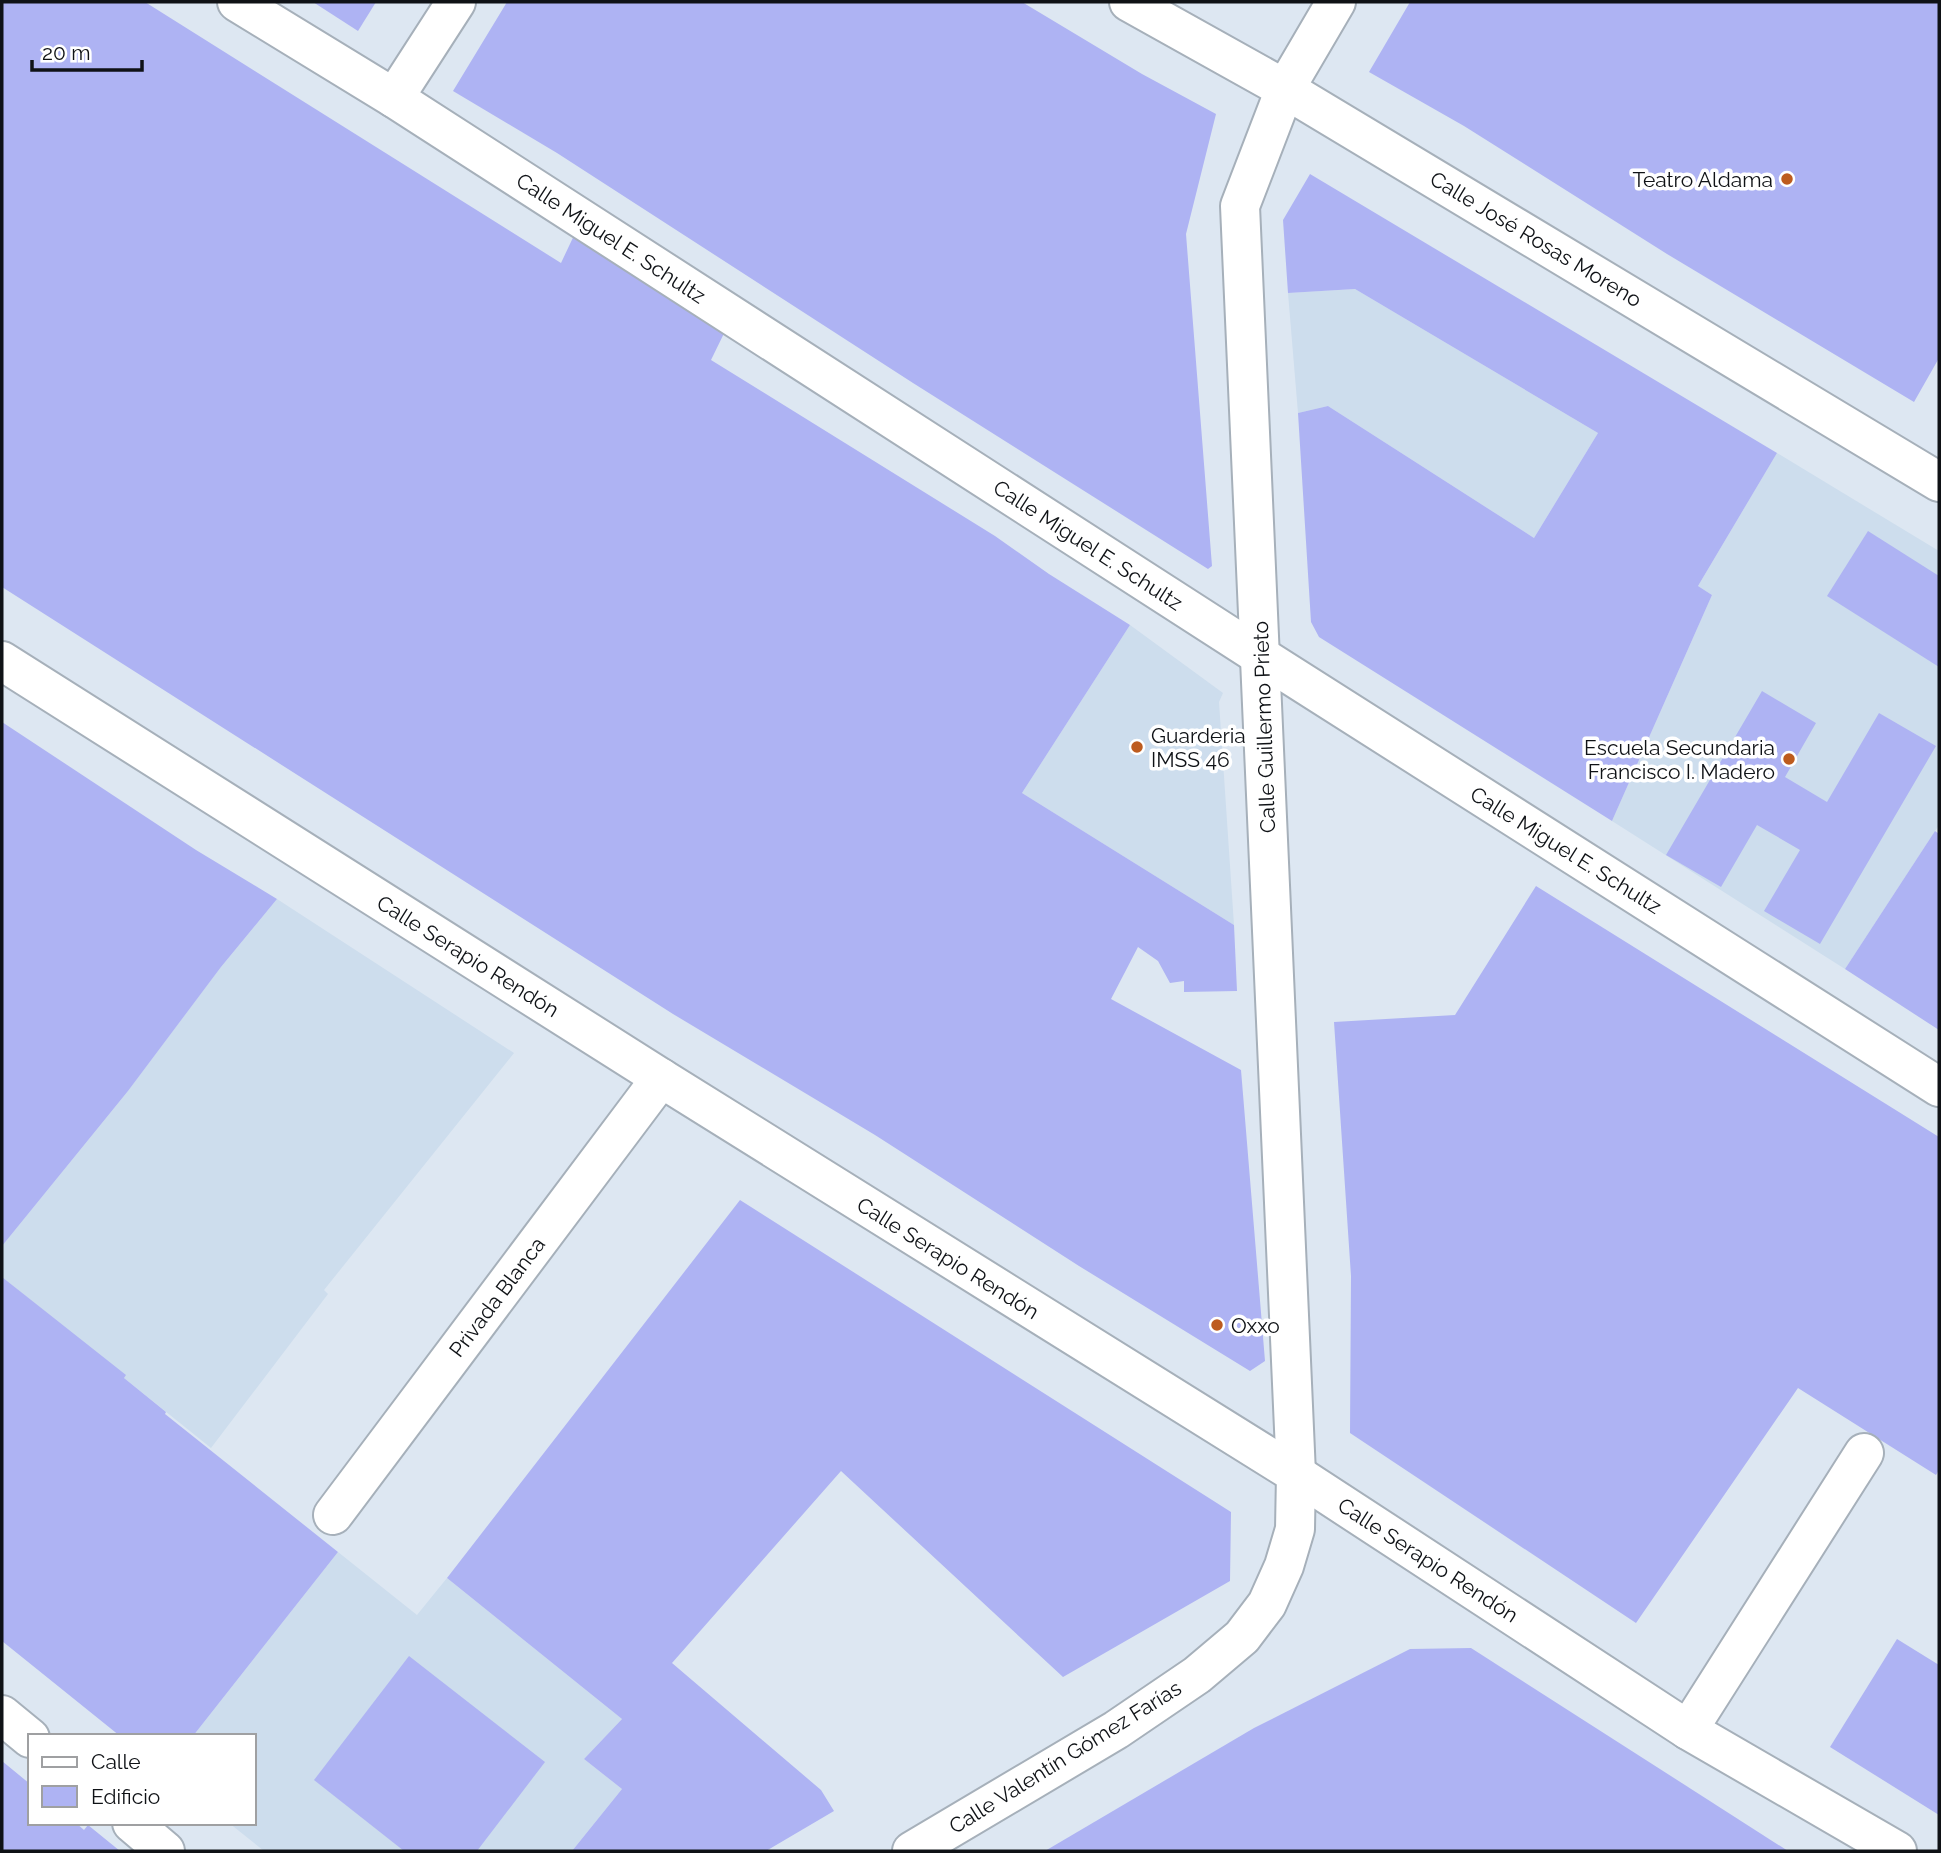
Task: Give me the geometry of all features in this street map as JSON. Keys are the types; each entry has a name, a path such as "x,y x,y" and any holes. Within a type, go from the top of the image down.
{"street":[{"name":"Calle Miguel E. Schultz","path":"237,2 394,98 1262,657 1939,1087"},
{"path":"394,98 456,2"},
{"name":"Calle José Rosas Moreno","path":"1129,2 1285,89 1935,470"},
{"name":"Calle Guillermo Prieto","path":"1296,1474 1240,206 1285,89 1336,2"},
{"name":"Calle Serapio Rendón","path":"2,661 661,1078 1296,1474 1688,1730 1897,1851"},
{"name":"Privada Blanca","path":"333,1515 661,1078"},
{"path":"1688,1730 1864,1453"},
{"name":"Calle Valentín Gómez Farías","path":"912,1851 1115,1730 1197,1675 1242,1636 1266,1604 1284,1566 1295,1529 1296,1474"},
{"path":"2,1715 28,1736"},
{"path":"134,1825 165,1851"}],"shaded area":[{"path":"1355,289 1598,433 1534,538 1328,406 1298,413 1288,293"},
{"name":"Escuela Secundaria Francisco I. Madero","path":"1777,453 1939,551 1939,825 1845,969 1612,821 1712,595 1698,586"},
{"name":"Guarderia IMSS 46","path":"1130,625 1223,693 1219,702 1234,925 1022,793"},
{"path":"277,899 514,1053 324,1290 328,1294 211,1448 2,1277 2,1246 128,1091 221,967"},
{"path":"338,1552 417,1615 447,1578 622,1719 584,1759 622,1789 572,1851 264,1851 232,1825 256,1825 256,1734 195,1734"}],"building":[{"path":"2,2 145,2 561,263 578,227 731,319 711,360 995,536 1130,625 1022,793 1234,925 1237,991 1184,992 1184,981 1170,983 1158,961 1138,947 1111,999 1241,1070 1265,1361 1250,1371 1079,1266 875,1135 673,1014 2,587"},
{"path":"313,2 376,2 358,31"},
{"path":"507,2 1022,2 1142,74 1216,114 1186,234 1212,566 1208,569 913,383 557,153 453,91"},
{"path":"1410,2 1939,2 1939,358 1914,402 1667,254 1464,126 1369,72"},
{"path":"1310,174 1777,453 1698,586 1712,595 1612,821 1319,637 1311,622 1298,413 1328,406 1534,538 1598,433 1355,289 1288,293 1283,220"},
{"path":"1868,531 1939,576 1939,667 1827,596"},
{"path":"1762,691 1816,723 1785,777 1827,802 1879,713 1936,746 1820,944 1764,911 1800,850 1757,825 1721,887 1666,855"},
{"path":"2,722 196,850 277,899 221,967 128,1091 2,1246"},
{"path":"1935,831 1939,834 1939,1030 1845,969"},
{"path":"1536,886 1939,1137 1939,1470 1936,1475 1798,1388 1636,1623 1350,1433 1351,1276 1334,1022 1455,1015"},
{"path":"740,1200 1231,1512 1230,1581 1063,1677 841,1471 672,1663 821,1790 834,1811 766,1851 572,1851 622,1789 584,1759 622,1719 447,1578"},
{"path":"2,1277 126,1375 124,1378 166,1412 165,1414 338,1552 195,1734 118,1734 2,1641"},
{"path":"1897,1639 1939,1665 1939,1815 1830,1747"},
{"path":"1471,1648 1788,1851 1045,1851 1254,1728 1410,1649"},
{"path":"409,1656 545,1762 477,1851 404,1851 314,1780"},
{"path":"2,1761 28,1782 28,1825 78,1825 84,1830 88,1825 120,1851 2,1851"}],"place":[{"name":"Teatro Aldama","path":"1787,179"},
{"name":"Guarderia IMSS 46","path":"1137,747"},
{"name":"Escuela Secundaria Francisco I. Madero","path":"1789,759"},
{"name":"Oxxo","path":"1217,1325"}]}
